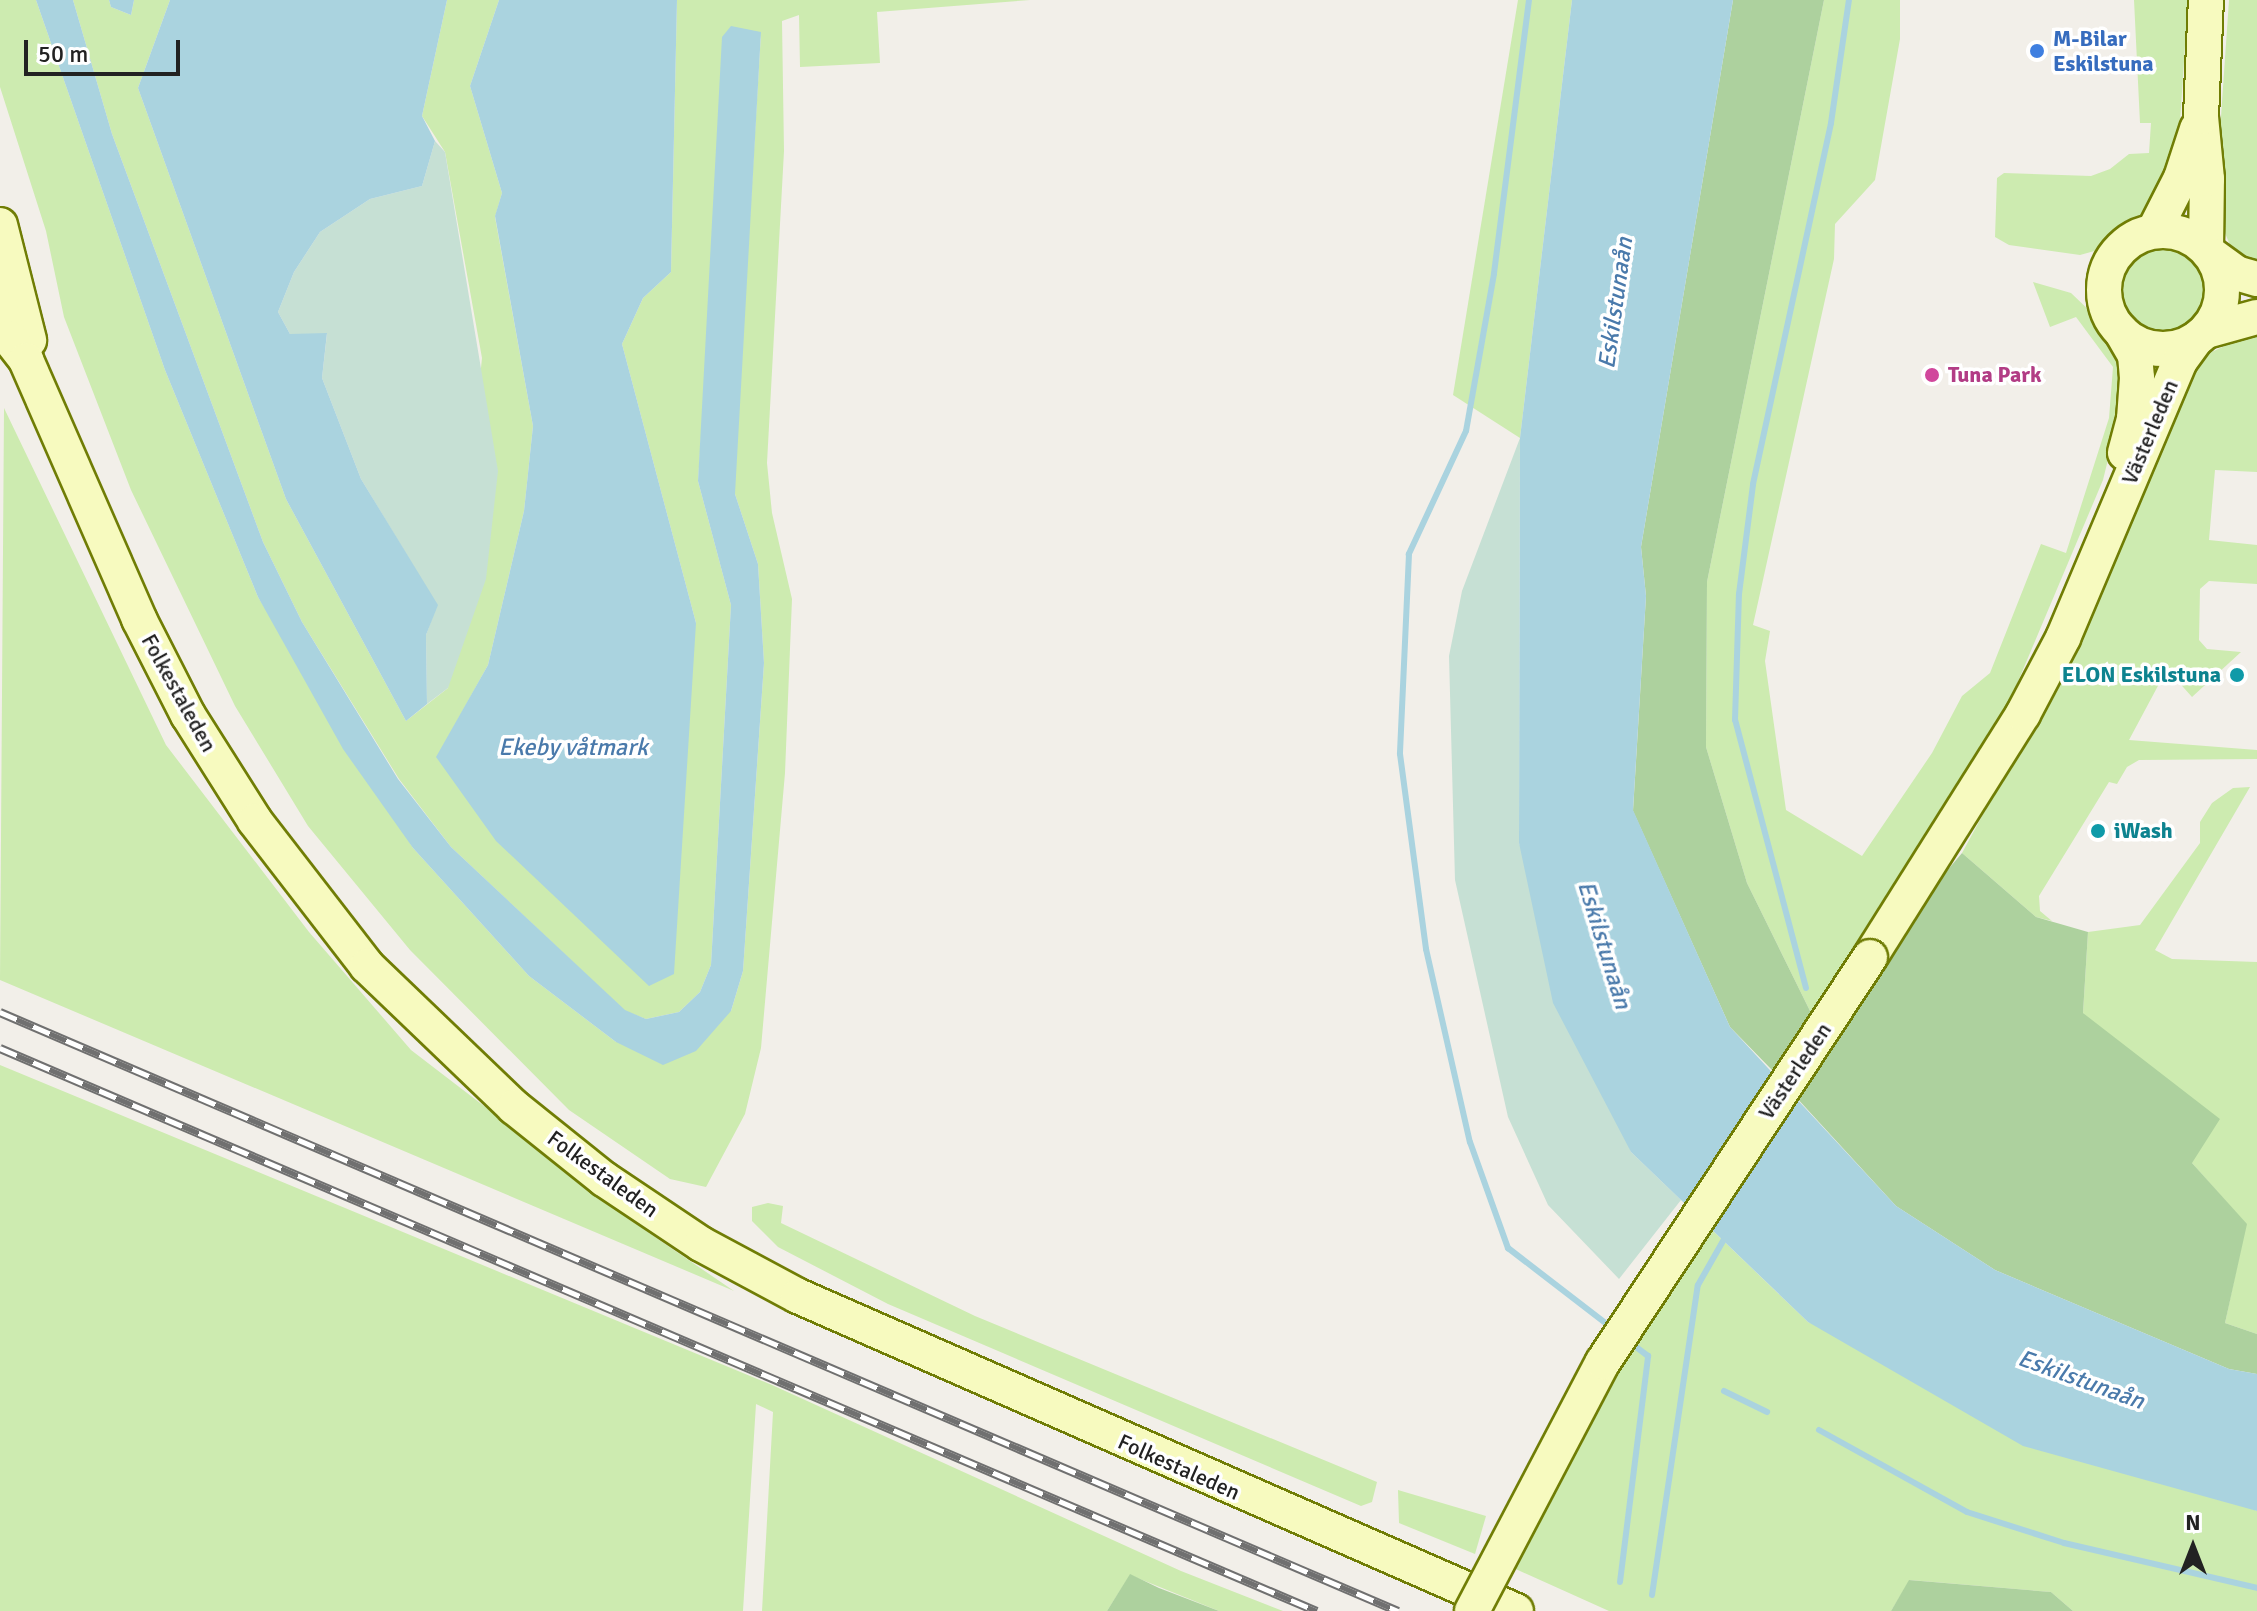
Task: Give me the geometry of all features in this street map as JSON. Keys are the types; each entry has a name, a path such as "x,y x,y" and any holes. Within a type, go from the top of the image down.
{"main road":[{"path":"2201,335 2223,293 2209,252 2201,117 2206,0"},
{"path":"2154,231 2181,178 2201,117"},
{"name":"Folkestaleden","path":"0,225 31,331 26,360"},
{"path":"2257,279 2236,273 2187,235 2154,231 2125,245 2108,269 2105,301 2121,331 2151,348 2174,348 2201,335 2257,317"},
{"name":"Folkestaleden","path":"0,307 9,338 26,360 139,619 188,715 255,821 367,966 514,1107 604,1179 701,1244 798,1296 1516,1611"},
{"name":"Västerleden","path":"2108,527 2134,419 2135,355 2121,331"},
{"name":"Västerleden","path":"1472,1611 1603,1362 1870,957 2023,714 2063,638 2180,361 2201,335"}],"green space":[{"path":"0,0 36,0 165,370 258,597 413,848 529,976 616,1042 731,1011 743,971 764,663 758,564 735,494 735,465 761,33 706,364 698,481 731,605 711,965 700,992 679,1012 646,1019 625,1011 451,847 399,779 302,622 263,542 112,134 73,0 109,0 111,7 131,15 134,0 170,0 138,88 286,499 406,721 448,688 482,358 445,152 422,116 447,0 499,0 470,86 502,193 495,217 533,426 524,511 488,665 437,757 696,623 622,344 643,298 671,272 677,0 1030,0 877,12 880,63 800,67 799,15 782,21 784,151 767,463 772,513 792,599 785,773 761,1048 745,1114 706,1187 670,1179 569,1110 410,950 308,826 235,706 131,490 64,317 46,231 0,87"},
{"path":"1518,0 1572,0 1520,438 1453,395"},
{"path":"1733,0 1824,0 1707,582 1706,747 1747,883 1811,1013 1772,1070 1730,1027 1633,811 1646,596 1641,547"},
{"path":"1824,0 1900,0 1900,39 1875,180 1835,224 1834,259 1753,625 1770,631 1765,661 1786,810 1862,856 1932,753 1962,696 1990,673 2041,544 2066,553 2109,418 2113,367 2076,317 2050,327 2033,282 2071,293 2093,314 2117,350 2126,386 2103,480 2014,691 1958,792 1811,1013 1747,883 1706,747 1707,582"},
{"path":"2134,0 2188,0 2178,153 2155,212 2098,250 2080,255 2009,245 1995,237 1997,178 2004,173 2091,176 2110,169 2129,154 2149,153 2151,123 2140,123"},
{"path":"2229,0 2257,0 2257,263 2230,245 2220,221 2218,160"},
{"path":"435,141 445,152 498,471 486,579 448,688 427,704 426,635 437,605 361,479 322,378 327,334 290,334 278,312 294,272 320,232 370,199 422,186"},
{"path":"2165,247 2181,250 2195,259 2204,273 2207,289 2204,305 2195,319 2181,328 2165,331 2149,328 2135,319 2126,305 2123,289 2126,273 2135,259 2149,250"},
{"path":"2257,331 2257,472 2215,470 2209,540 2257,545 2257,584 2209,581 2200,589 2199,640 2207,649 2241,652 2192,697 2167,669 2129,740 2257,750 2257,759 2139,760 2127,767 2117,784 2109,782 2039,896 2040,911 2052,921 2036,917 1962,853 2066,662 2166,417 2203,356"},
{"path":"4,408 166,745 309,932 411,1050 649,1233 734,1291 0,980"},
{"path":"1520,438 1519,843 1631,1152 1681,1200 1619,1279 1548,1205 1508,1117 1455,880 1449,656 1462,591"},
{"path":"2250,787 2155,950 2172,959 2257,962 2257,1334 2225,1323 2246,1224 2192,1163 2083,1013 2088,932 2140,925 2200,843 2200,822 2212,803 2233,788"},
{"path":"1962,853 2036,917 2088,932 2083,1013 2220,1119 2192,1163 2247,1224 2225,1323 2257,1334 2257,1374 2229,1369 1995,1270 1896,1206 1795,1096 1930,891"},
{"path":"0,1065 772,1385 1181,1571 1283,1611 1219,1611 1130,1575 1107,1611 762,1611 773,1412 756,1404 743,1611 0,1611"},
{"path":"768,1203 783,1206 781,1223 975,1316 1377,1482 1372,1502 1361,1506 888,1304 778,1247 752,1221 752,1207"},
{"path":"1710,1228 1808,1322 2257,1511 2257,1611 2073,1611 2051,1592 1910,1580 1891,1611 1609,1611 1509,1566 1593,1407"},
{"path":"1398,1490 1486,1516 1475,1554 1399,1523"},
{"path":"1130,1574 1159,1588 1219,1611 1107,1611"},
{"path":"1909,1580 2051,1592 2073,1611 1891,1611"}],"water":[{"path":"36,0 73,0 112,134 263,542 302,622 398,779 451,847 625,1010 646,1019 679,1012 700,992 711,965 731,605 698,481 722,37 731,26 761,32 735,494 758,564 764,663 743,971 731,1011 696,1051 663,1065 616,1042 529,976 413,848 343,749 258,597 165,370"},
{"path":"109,0 134,0 131,15 111,7"},
{"path":"170,0 447,0 422,116 435,141 422,186 370,199 320,232 294,272 278,312 290,334 327,333 322,378 361,479 438,605 426,635 427,704 406,721 286,499 138,88"},
{"name":"Ekeby våtmark","path":"499,0 677,0 671,272 643,298 622,344 696,623 674,974 649,986 496,841 436,757 488,665 524,511 533,426 495,216 502,193 470,86"},
{"name":"Eskilstunaån","path":"1572,0 1733,0 1641,547 1646,596 1633,810 1730,1027 1896,1206 1995,1270 2229,1369 2257,1374 2257,1511 2023,1446 1808,1322 1631,1152 1553,1003 1519,843 1520,438"}],"waterway":[{"path":"1529,0 1494,274 1466,431 1409,554 1400,754 1426,949 1470,1142 1508,1248 1613,1329"},
{"path":"1806,988 1735,720 1739,594 1753,484 1831,123 1849,0"},
{"path":"1652,1595 1698,1285 1727,1234"},
{"path":"1620,1582 1648,1356 1628,1341"},
{"path":"1724,1391 1767,1412"},
{"path":"1819,1430 1967,1512 2064,1543 2257,1588"}],"railway":[{"path":"0,1012 1398,1611"},
{"path":"0,1048 1317,1611"}],"place":[{"name":"M-Bilar Eskilstuna","path":"2037,51"},
{"name":"Tuna Park","path":"1932,375"},
{"name":"ELON Eskilstuna","path":"2237,675"},
{"name":"iWash","path":"2098,831"}]}
